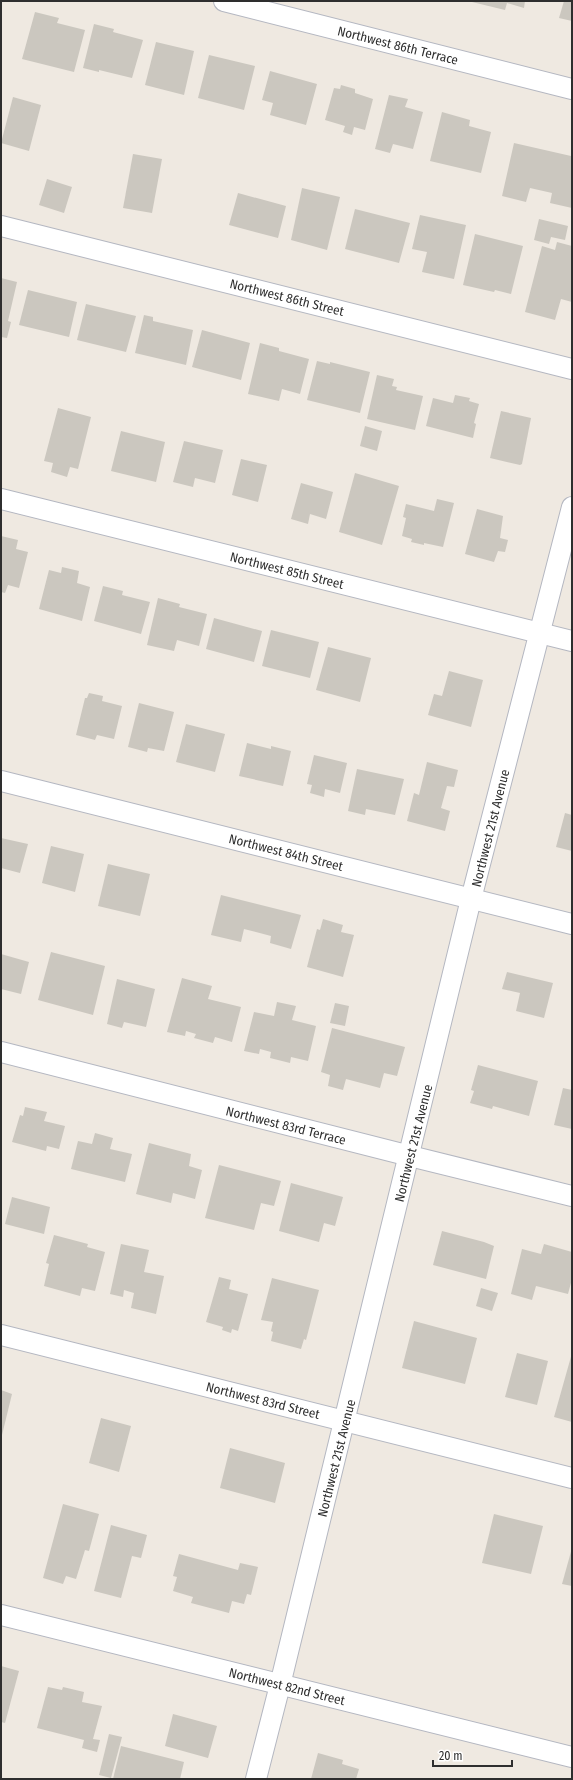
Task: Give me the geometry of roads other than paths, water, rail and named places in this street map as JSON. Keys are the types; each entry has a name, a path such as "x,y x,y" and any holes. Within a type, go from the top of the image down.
{"street":[{"name":"Northwest 86th Terrace","path":"224,1 572,89"},
{"name":"Northwest 86th Street","path":"1,226 572,369"},
{"name":"Northwest 85th Street","path":"1,499 572,641"},
{"name":"Northwest 21st Avenue","path":"256,1779 410,1156 471,899 572,507"},
{"name":"Northwest 84th Street","path":"1,781 572,924"},
{"name":"Northwest 83rd Terrace","path":"1,1052 572,1196"},
{"name":"Northwest 83rd Street","path":"1,1334 572,1478"},
{"name":"Northwest 82nd Street","path":"1,1615 572,1757"}]}
